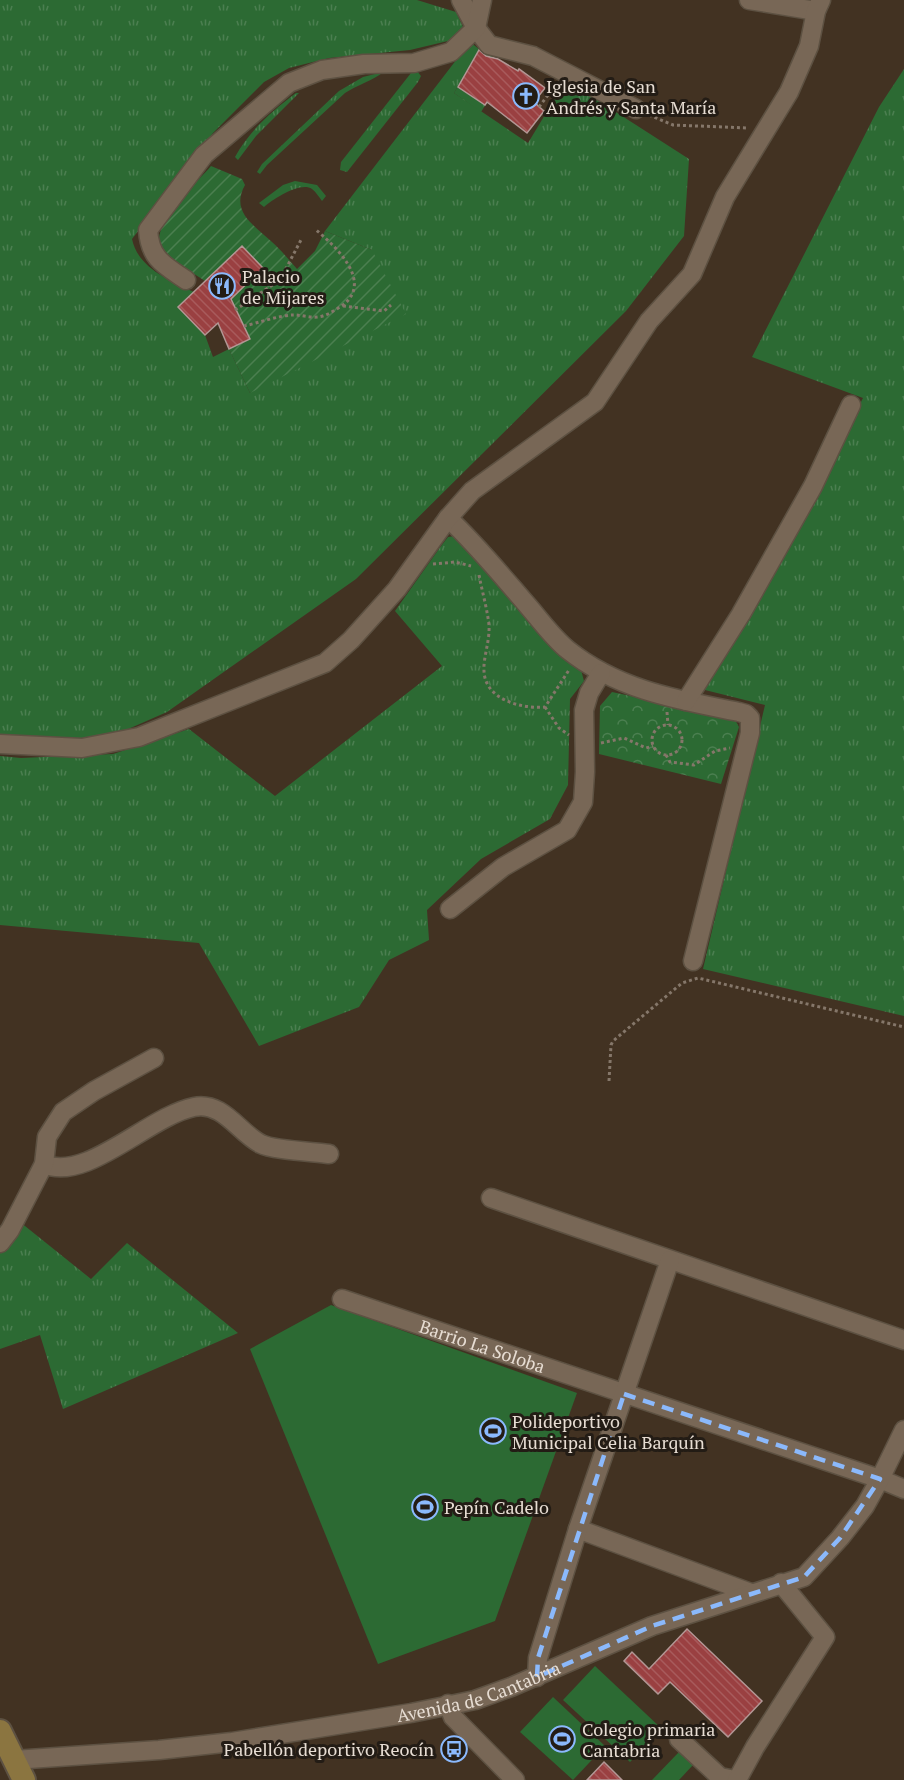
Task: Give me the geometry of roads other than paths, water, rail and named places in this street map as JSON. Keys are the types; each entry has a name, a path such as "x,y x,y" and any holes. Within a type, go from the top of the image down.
{"street":[{"path":"461,0 476,28 489,45 533,56 636,109"},
{"path":"186,280 155,257 149,245 148,230 204,155 289,83 322,70 364,64 414,63 452,52 476,28 483,0"},
{"path":"0,744 82,748 139,737 325,663 351,640 390,598 448,518 472,491 595,402 648,321 692,274 725,197 789,92 809,46 819,5 749,0"},
{"path":"686,701 741,614 813,486 851,405"},
{"path":"448,518 469,538 566,648 601,673 641,689 747,715 751,725 693,961"},
{"path":"450,909 503,867 567,830 583,802 584,710 589,693 601,673"},
{"path":"0,1243 10,1230 44,1164 47,1137 63,1112 93,1091 154,1058"},
{"path":"44,1164 54,1169 73,1167 93,1160 162,1119 195,1106 209,1107 228,1116 261,1144 329,1154"},
{"path":"492,1198 904,1340"},
{"path":"537,1677 538,1658 578,1529 670,1260"},
{"name":"Barrio La Soloba","path":"342,1299 904,1489"},
{"name":"Avenida de Cantabria","path":"9,1752 159,1750 232,1742 411,1713 475,1700 537,1677 642,1630 804,1577 840,1538 865,1506 904,1430"},
{"path":"578,1529 751,1593"},
{"path":"679,1738 720,1777 736,1780 825,1637 781,1584"},
{"path":"448,1704 453,1717 515,1780"}],"place":[{"name":"Iglesia de San Andrés y Santa María","path":"526,96"},
{"name":"Palacio de Mijares","path":"222,286"},
{"name":"Polideportivo Municipal Celia Barquín","path":"493,1431"},
{"name":"Pepín Cadelo","path":"425,1507"},
{"name":"Colegio primaria Cantabria","path":"562,1739"},
{"name":"Pabellón deportivo Reocín","path":"454,1749"}]}
